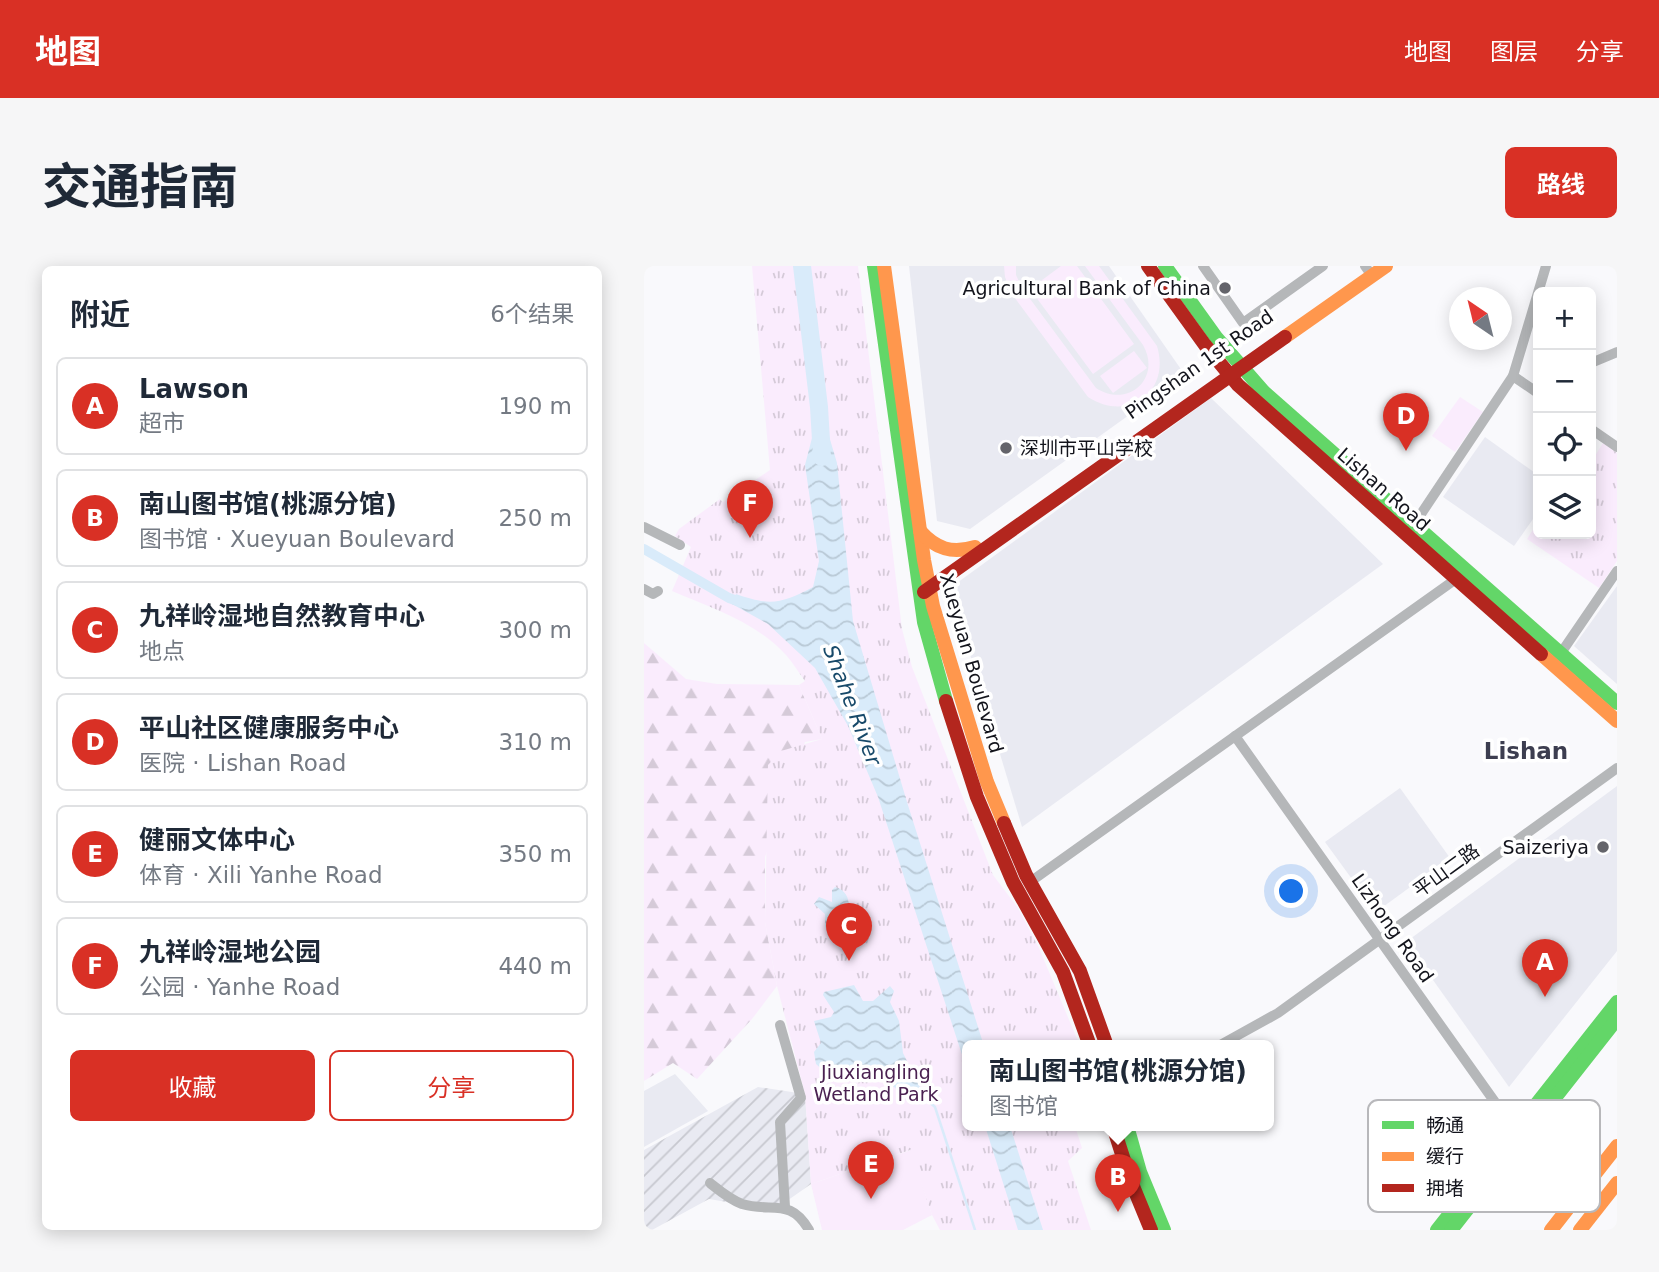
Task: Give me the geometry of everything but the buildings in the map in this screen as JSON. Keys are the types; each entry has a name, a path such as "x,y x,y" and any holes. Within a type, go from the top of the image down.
{"street":[{"name":"Xueyuan Boulevard","path":"874,266 925,587 987,782 1030,882 1080,971 1105,1040"},
{"name":"Xueyuan Boulevard","path":"884,266 920,531 925,587 924,622 977,797 1013,882 1063,972 1088,1040"},
{"name":"Lishan Road","path":"1148,266 1233,369 1264,392 1410,529 1561,653 1617,703"},
{"name":"Lishan Road","path":"1165,266 1233,369"},
{"path":"1203,266 1243,323 1323,266"},
{"name":"Pingshan 1st Road","path":"925,587 1233,369 1369,269 1386,266"},
{"path":"1410,529 1513,376 1546,266"},
{"path":"1596,361 1617,352"},
{"name":"Pingshan 1st Road","path":"925,587 975,547 1233,369"},
{"path":"1513,376 1533,390"},
{"path":"1596,432 1617,447"},
{"path":"644,527 680,545"},
{"name":"Lishan Road","path":"1410,529 1456,579 1617,720"},
{"path":"920,531 929,542 942,550 959,552 975,547"},
{"path":"1561,653 1617,571"},
{"path":"1030,882 1456,579"},
{"path":"644,589 653,594 659,592"},
{"name":"Lizhong Road","path":"1235,736 1493,1100"},
{"name":"平山二路","path":"1229,1040 1278,1013 1617,768"},
{"path":"1545,1100 1617,1002"},
{"path":"1549,1100 1617,1020"},
{"path":"780,1025 801,1098 780,1122 785,1208"},
{"path":"1115,1131 1130,1179 1151,1230"},
{"path":"1128,1131 1140,1172 1164,1230"},
{"path":"1600,1168 1617,1146"},
{"path":"709,1183 740,1203 785,1208 799,1215 809,1230"},
{"path":"1600,1205 1617,1183"},
{"path":"1437,1230 1453,1212"},
{"path":"1451,1230 1464,1212"},
{"path":"1551,1230 1565,1212"},
{"path":"1580,1230 1594,1212"}],"shaded area":[{"name":"深圳市平山学校","path":"909,266 1109,266 1185,375 970,529 937,521"},
{"path":"1211,398 1383,564 1022,827 950,588"},
{"path":"1485,437 1533,471 1533,519 1514,546 1443,497"},
{"path":"1617,586 1617,684 1574,646"},
{"path":"1617,786 1617,951 1509,1087 1406,942"},
{"path":"1400,788 1450,858 1376,912 1325,842"},
{"path":"675,1074 708,1111 644,1147 644,1091"},
{"path":"758,1087 805,1094 811,1184 774,1210 709,1199 652,1230 644,1230 644,1150"}],"green space":[{"name":"Jiuxiangling Wetland Park","path":"752,266 858,266 902,629 912,667 993,875 1018,908 1039,948 1077,1040 962,1040 962,1131 1077,1131 1082,1148 1068,1161 1091,1230 940,1230 932,1215 910,1150 811,1184 805,1094 777,986 765,922 768,765 781,751 822,739 799,685 805,681 774,643 718,610 672,591 691,547 675,536 679,529 720,499 723,502 770,470"},
{"path":"1004,266 1016,266 1016,275 1022,288 1096,388 1108,394 1120,395 1139,387 1145,379 1148,357 1143,345 1085,266 1099,266 1157,346 1160,362 1158,377 1152,389 1131,404 1118,406 1103,404 1088,397 1012,294"},
{"path":"1061,266 1077,266 1134,344 1093,374 1030,289"},
{"path":"1134,351 1147,368 1113,393 1100,376"},
{"path":"1460,397 1483,412 1455,452 1432,436"},
{"path":"1603,443 1617,453 1617,561 1599,588 1527,539 1533,530 1533,539 1596,539 1596,454"},
{"path":"644,643 686,679 717,684 799,685 822,739 805,742 765,857 765,922 777,986 752,1019 697,1079 673,1063 644,1081"},
{"path":"911,1150 932,1215 903,1230 822,1230 811,1184"}],"water":[{"path":"825,432 829,436 837,463 853,621 982,1040 962,1040 962,1055 878,797 848,726 815,668 768,624 732,604 736,594 767,602 784,600 813,587 819,561 805,465 813,434"},
{"path":"835,887 846,895 849,907 841,933 839,927 843,915 841,911 837,911 837,927 828,933 825,914 814,904 819,897 832,902 832,890"},
{"path":"854,985 863,1001 873,1001 890,986 894,991 890,1002 899,1021 903,1053 921,1089 912,1097 897,1090 881,1068 873,1065 828,1075 816,1064 814,1052 821,1043 814,1021 831,1017 834,1012 823,995 824,992"},
{"path":"987,1131 1012,1131 1043,1230 1018,1230"}],"waterway":[{"name":"Shahe River","path":"802,266 819,407 822,457"},
{"path":"644,549 729,598 746,604"},
{"path":"918,1092 935,1107 975,1230"}],"traffic: fast":[{"path":"874,266 924,622 946,701"},
{"path":"1165,266 1216,337 1264,392 1617,703"},
{"path":"1540,1100 1617,1002"},
{"path":"1553,1100 1617,1019"},
{"path":"1128,1131 1140,1172 1164,1230"},
{"path":"1437,1230 1451,1212"},
{"path":"1451,1230 1465,1212"}],"traffic: slow":[{"path":"884,266 924,560 933,606 987,782 1004,823"},
{"path":"1285,337 1386,266"},
{"path":"920,531 938,546 952,550 975,547"},
{"path":"1541,654 1617,721"},
{"path":"1600,1168 1617,1146"},
{"path":"1600,1205 1617,1183"},
{"path":"1551,1230 1565,1212"},
{"path":"1580,1230 1594,1212"}],"traffic: jam":[{"path":"1148,266 1205,345 1238,385 1541,654"},
{"path":"924,592 1285,337"},
{"path":"946,701 977,797 1013,882 1063,972 1088,1040"},
{"path":"1004,823 1026,875 1080,971 1105,1040"},
{"path":"1115,1131 1130,1179 1151,1230"}],"place":[{"name":"Agricultural Bank of China","path":"1225,288"},
{"name":"深圳市平山学校","path":"1006,448"},
{"name":"平山社区健康服务中心","path":"1406,451"},
{"name":"九祥岭湿地公园","path":"750,538"},
{"name":"Saizeriya","path":"1603,847"},
{"name":"九祥岭湿地自然教育中心","path":"849,961"},
{"name":"Lawson","path":"1545,997"},
{"name":"健丽文体中心","path":"871,1199"},
{"name":"南山图书馆(桃源分馆)","path":"1118,1212"}],"district":[{"name":"Lishan","path":"1526,751"}]}
